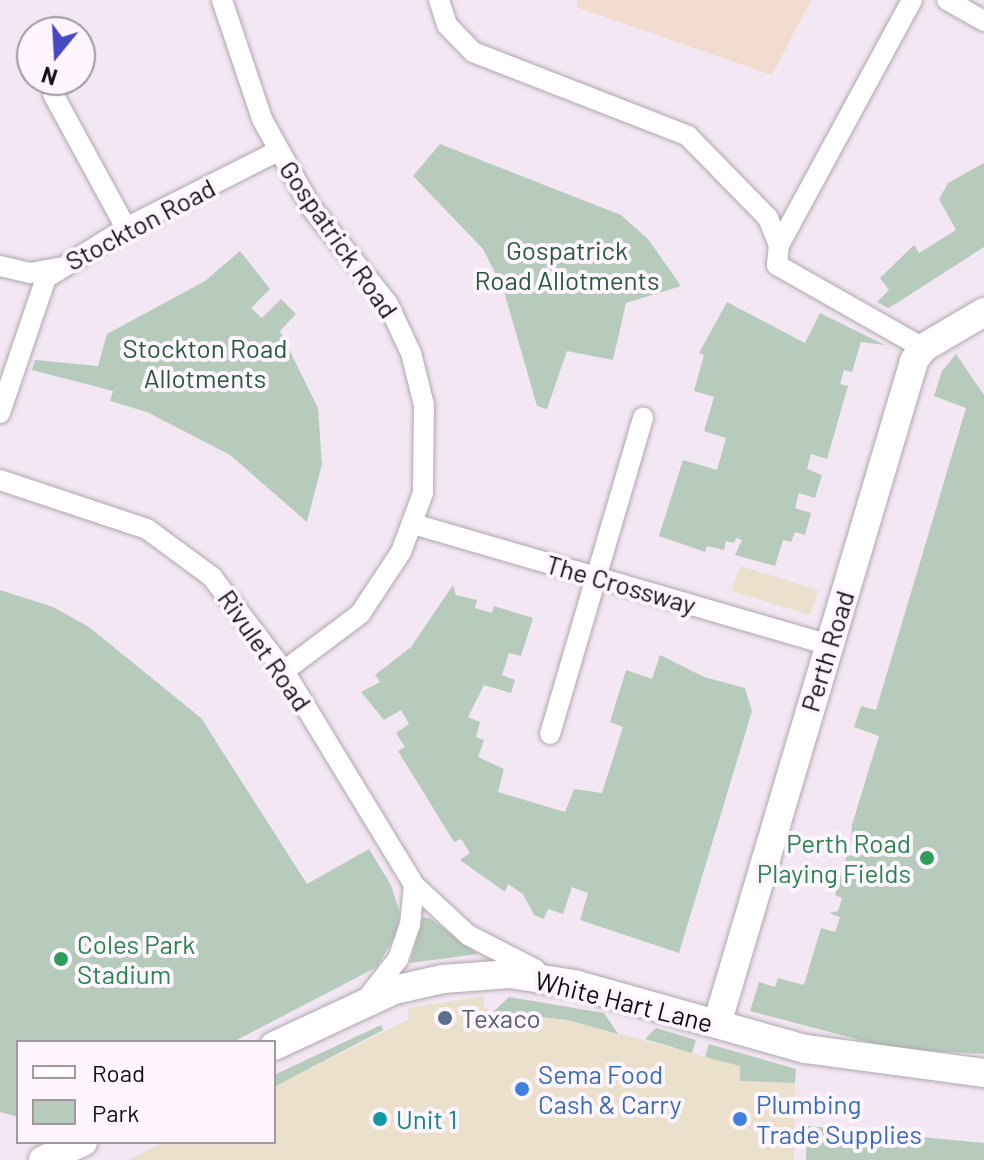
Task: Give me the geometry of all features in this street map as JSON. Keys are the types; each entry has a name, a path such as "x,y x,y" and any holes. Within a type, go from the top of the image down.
{"street":[{"name":"Gospatrick Road","path":"222,0 247,85 278,151 310,206 388,304 411,353 427,435 423,493 413,524 360,614 284,671"},
{"path":"439,0 447,25 473,52 688,136 776,229 781,271 923,348 984,312"},
{"path":"779,245 912,0"},
{"path":"947,0 984,21"},
{"path":"54,96 126,228"},
{"name":"Stockton Road","path":"0,413 36,296 58,268 126,228 278,151"},
{"path":"751,200 769,210 786,212 808,192"},
{"path":"8,268 42,273 58,268"},
{"path":"8,268 35,285 36,296"},
{"name":"Perth Road","path":"717,1024 908,378 923,348"},
{"path":"550,734 643,417"},
{"name":"Rivulet Road","path":"0,480 128,520 165,540 230,595 284,671 414,885 487,948 574,984"},
{"name":"The Crossway","path":"413,524 829,645"},
{"path":"361,1002 398,959 414,885"},
{"name":"White Hart Lane","path":"276,1045 361,1002 413,985 476,975 510,974 574,984 849,1058 984,1073"},
{"path":"43,1160 79,1144"}],"shaded area":[{"path":"578,0 811,0 772,75 576,7"},
{"path":"740,566 818,590 810,615 732,591"},
{"path":"484,996 484,1007 493,1012 568,1020 740,1066 740,1081 795,1083 794,1160 128,1160 160,1144 276,1144 276,1086 409,1019 407,1008"}],"green space":[{"name":"Gospatrick Road Allotments","path":"440,144 621,215 648,239 681,286 626,303 613,360 567,351 547,409 537,406 503,288 483,249 413,176"},
{"path":"984,163 984,247 888,308 877,302 889,290 880,278 914,245 919,253 956,230 939,199 948,183"},
{"name":"Stockton Road Allotments","path":"240,251 270,289 251,308 262,318 281,299 296,314 280,331 318,408 322,464 307,522 230,455 147,412 110,401 113,391 32,370 35,360 98,366 107,334 205,281"},
{"path":"727,302 805,343 820,313 885,345 861,342 852,372 844,370 840,384 848,386 827,459 811,454 807,469 822,475 815,498 799,493 795,508 811,513 805,535 795,532 791,542 783,540 775,566 735,555 742,540 736,538 734,543 726,541 724,550 707,546 705,552 659,536 683,460 717,470 726,438 704,431 714,397 694,391 704,355 699,353"},
{"name":"Perth Road Playing Fields","path":"956,354 984,395 984,1054 894,1049 750,1011 759,982 775,987 778,978 804,985 821,928 835,932 840,917 829,913 838,911 842,898 835,895 847,854 853,856 857,844 851,841 852,825 879,736 854,727 861,706 876,710 966,408 934,396 942,371"},
{"path":"453,585 456,595 477,600 475,608 492,613 494,606 533,618 521,656 509,653 502,675 515,680 511,693 484,685 468,717 480,722 476,737 484,740 478,757 504,769 498,792 565,812 574,789 602,793 623,727 610,722 626,670 652,679 660,655 704,677 745,688 752,711 679,953 580,920 588,893 572,887 563,914 548,909 544,919 534,915 523,894 508,884 505,892 460,860 470,853 461,839 454,842 398,751 405,747 396,733 409,724 401,710 384,720 361,692 380,682 375,675 411,647"},
{"path":"0,590 53,607 89,627 201,718 307,884 369,849 391,885 400,914 395,936 377,967 237,1040 16,1040 16,1116 0,1112"},
{"path":"423,917 431,919 478,954 410,963"},
{"path":"509,997 604,1013 618,1034 568,1020 493,1012"},
{"path":"381,1025 383,1030 276,1086 276,1074"},
{"path":"656,1028 696,1040 692,1053 645,1039"},
{"path":"709,1044 796,1069 795,1083 740,1081 740,1066 705,1057"},
{"path":"807,1126 984,1143 984,1160 806,1160"}],"place":[{"name":"Perth Road Playing Fields","path":"927,858"},
{"name":"Coles Park Stadium","path":"61,959"},
{"name":"Texaco","path":"445,1018"},
{"name":"Sema Food Cash & Carry","path":"522,1089"},
{"name":"Unit 1","path":"380,1119"},
{"name":"Plumbing Trade Supplies","path":"740,1119"}]}
